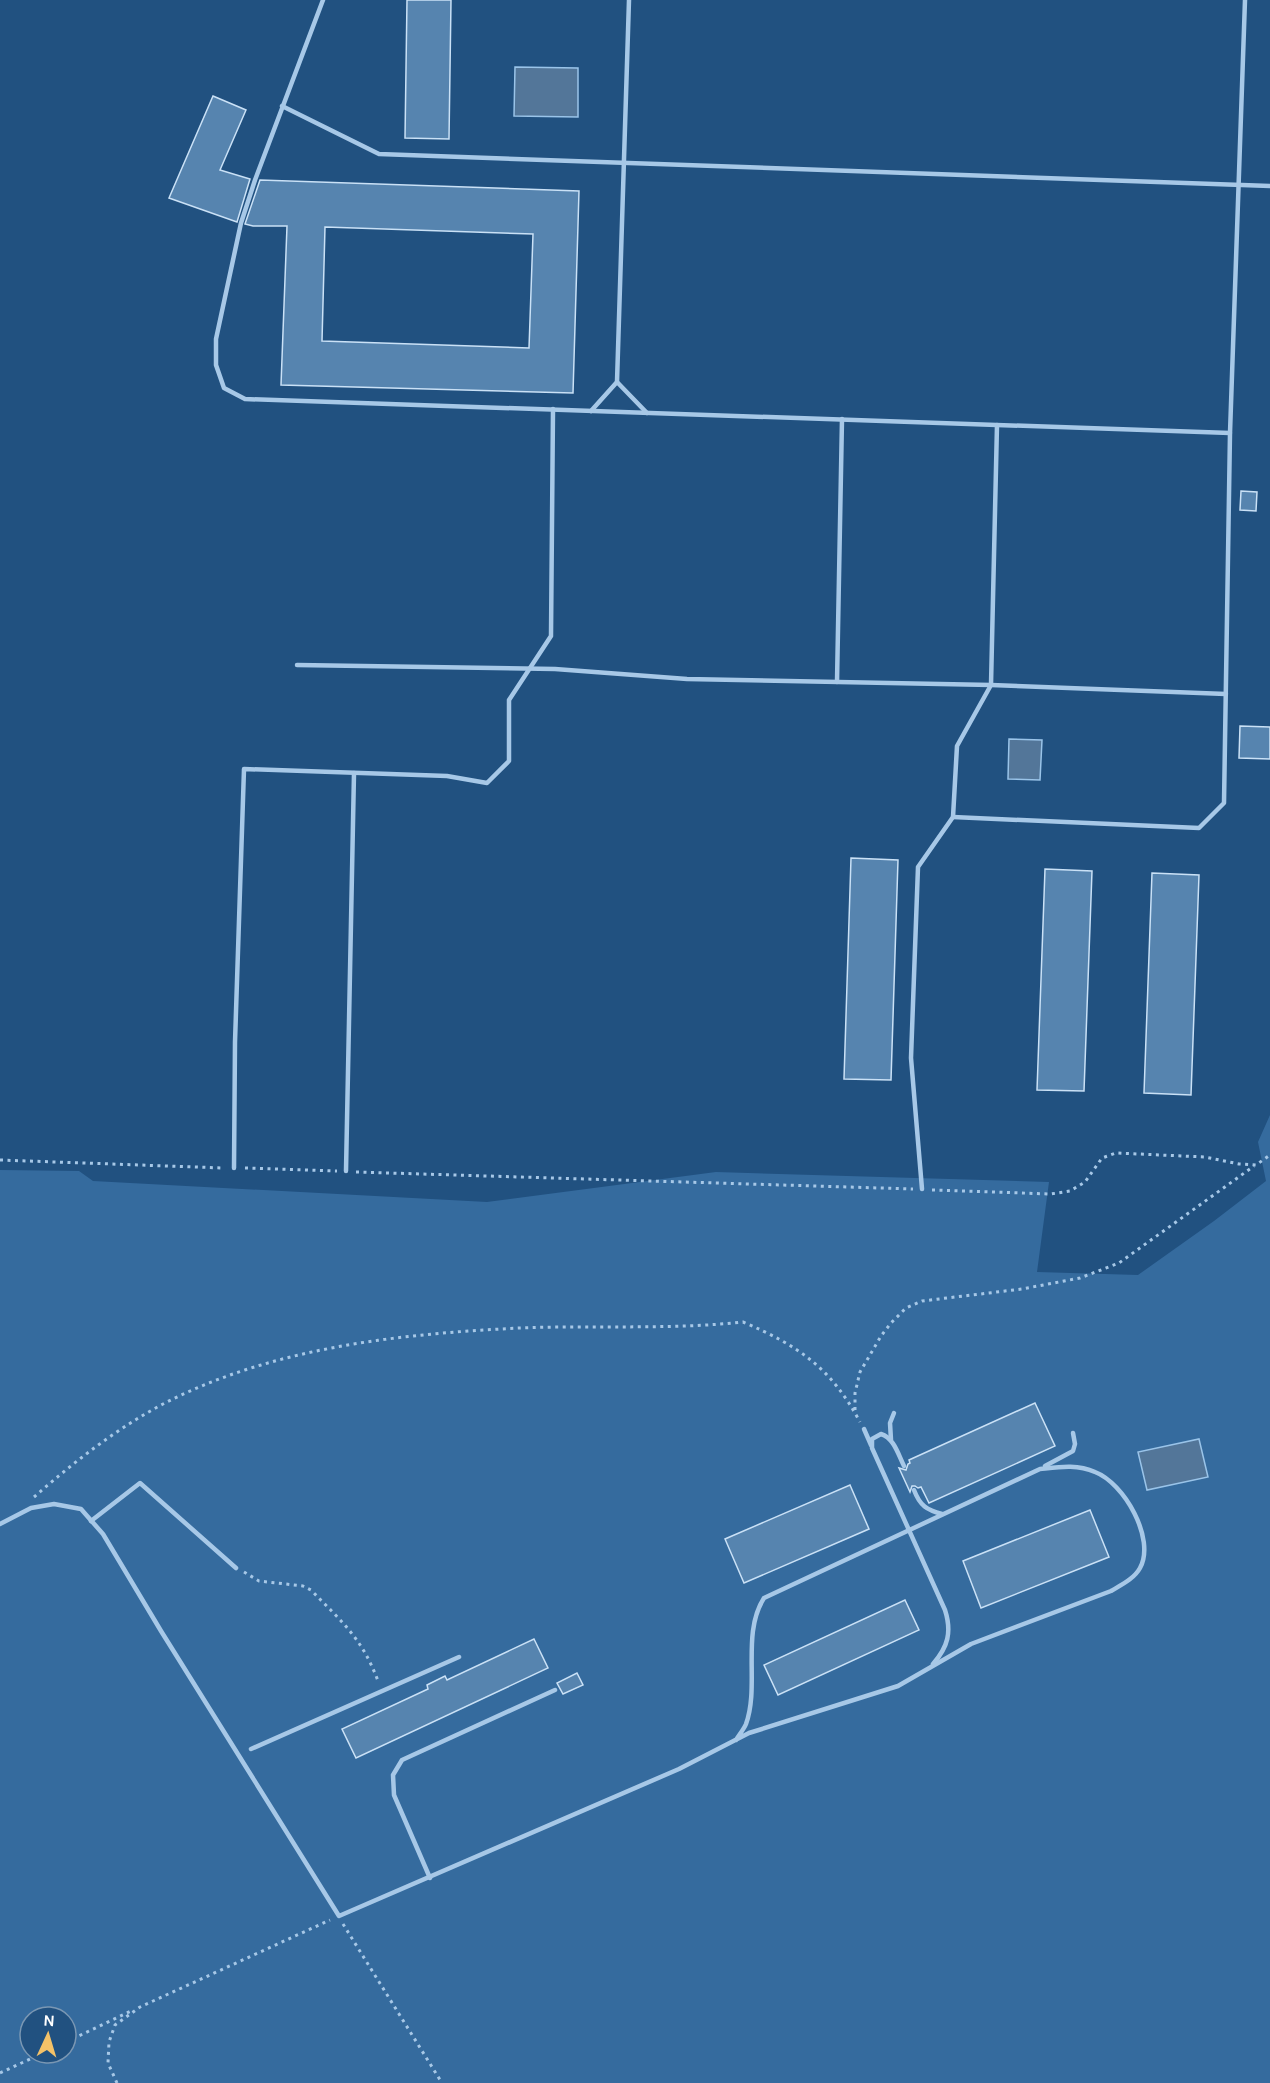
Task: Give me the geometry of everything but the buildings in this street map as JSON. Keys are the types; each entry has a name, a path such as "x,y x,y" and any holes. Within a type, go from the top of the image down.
{"lane":[{"path":"323,0 282,106 241,223 216,339 216,365 224,388 245,399 1230,433"},
{"path":"591,411 617,382 629,0"},
{"path":"953,817 1199,828 1224,803 1230,433 1245,0"},
{"path":"282,106 379,154 1270,186"},
{"path":"617,382 647,413"},
{"path":"234,1168 235,1042 244,769 447,776 487,783 509,761 509,700 551,636 553,409"},
{"path":"837,682 842,420"},
{"path":"922,1189 911,1058 918,867 953,817 957,746 991,685 997,425"},
{"path":"297,665 531,669 687,679 991,685 1226,694"},
{"path":"346,1171 354,773"},
{"path":"894,1413 890,1423 891,1440 904,1466"},
{"path":"864,1429 949,1623 946,1647 928,1670"},
{"path":"736,1740 745,1725 750,1710 754,1627 759,1605 764,1598 1040,1469 1073,1451 1075,1444 1073,1433"},
{"path":"872,1448 872,1439 875,1436 886,1436 891,1440"},
{"path":"0,1524 31,1508 54,1504 81,1509 103,1534 161,1632 339,1916 679,1769 736,1740 775,1724 838,1707 898,1686 950,1655 995,1634 1111,1591 1128,1581 1143,1562 1144,1542 1129,1504 1120,1490 1108,1479 1081,1467 1040,1469"},
{"path":"91,1521 140,1483 236,1568"},
{"path":"914,1490 923,1507 942,1514"},
{"path":"251,1749 459,1657"},
{"path":"430,1878 394,1795 393,1775 402,1760 555,1690"}],"path":[{"path":"0,1160 1052,1194 1070,1191 1085,1182 1102,1158 1116,1153 1205,1157 1256,1165"},
{"path":"855,1412 855,1393 860,1372 881,1336 906,1308 922,1301 1022,1289 1080,1278 1119,1263 1270,1155"},
{"path":"68,1468 102,1442 163,1404 207,1383 250,1368 299,1354 386,1338 520,1328 743,1322 775,1336 800,1351 828,1374 864,1429"},
{"path":"236,1568 259,1581 303,1586 311,1590 358,1639 366,1652 382,1691"},
{"path":"78,2036 339,1916 442,2083"},
{"path":"117,2083 108,2063 109,2042 115,2025 140,2007"},
{"path":"0,2073 18,2065"}],"shaded area":[{"path":"515,67 578,68 578,117 514,116"},
{"path":"1009,739 1042,740 1040,780 1008,779"},
{"path":"1270,1115 1270,2083 0,2083 0,1170 79,1171 93,1181 487,1202 716,1172 1049,1182 1037,1272 1138,1275 1266,1181 1258,1142"},
{"path":"1199,1439 1208,1477 1147,1490 1138,1452"}]}
